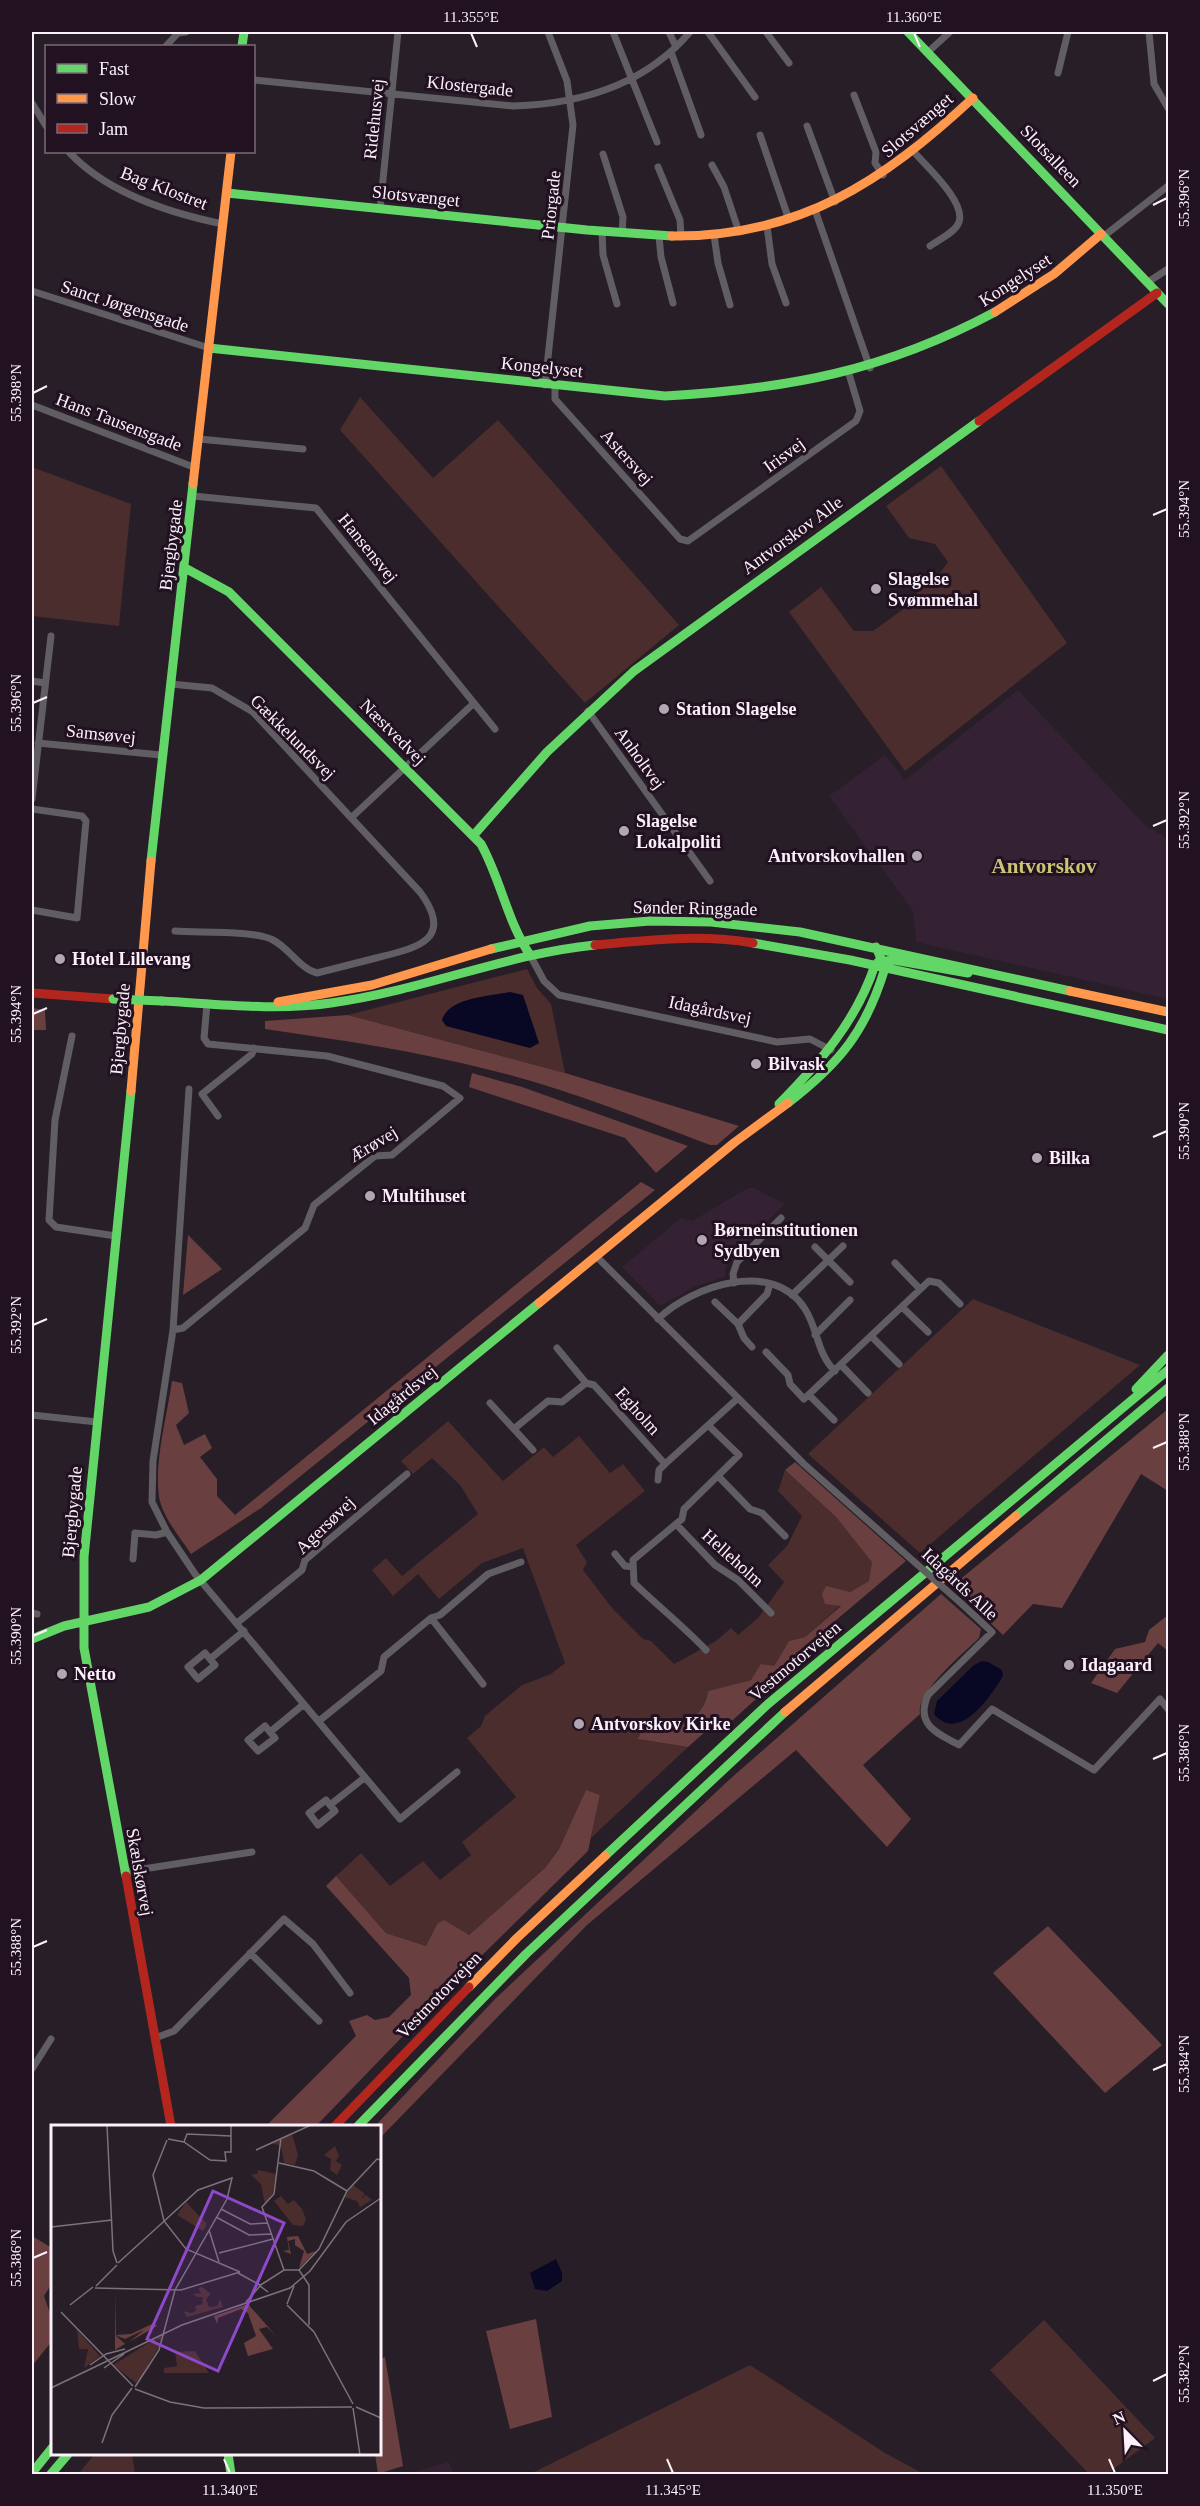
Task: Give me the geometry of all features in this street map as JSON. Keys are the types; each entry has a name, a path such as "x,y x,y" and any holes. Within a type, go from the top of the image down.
{"main road":[{"name":"Slotsalleen","path":"908,32 1168,304"},
{"name":"Slotsvænget","path":"226,193 659,236 681,237 739,232 789,220 815,210 835,202 883,175 914,152 973,98"},
{"name":"Bjergbygade","path":"82,1622 84,1557 137,1034 161,755 185,568 231,153"},
{"name":"Kongelyset","path":"209,348 665,396 725,395 792,386 849,374 951,337 993,315 1064,268 1103,235"},
{"name":"Antvorskov Alle","path":"473,836 547,752 588,711 634,671 1157,293"},
{"name":"Næstvedvej","path":"185,568 229,592 482,844 497,872 518,940 530,955"},
{"name":"Sønder Ringgade","path":"258,1005 332,994 387,981 518,940 562,930 615,924 682,921 749,923 876,948 1168,1012"},
{"name":"Sønder Ringgade","path":"32,993 294,1007 360,998 530,955 638,940 734,940 881,964 1168,1030"},
{"path":"876,948 881,964 1039,983"},
{"name":"Idagårdsvej","path":"764,1120 831,1050 855,1015 881,964"},
{"name":"Idagårdsvej","path":"32,1639 82,1622 149,1607 201,1580 735,1142 825,1075 843,1057 867,1020 881,964"},
{"path":"1117,1019 1168,1024"},
{"path":"1084,1441 1168,1355"},
{"name":"Vestmotorvejen","path":"337,2125 517,1938 768,1704 1168,1370"},
{"name":"Vestmotorvejen","path":"360,2125 526,1954 774,1721 1168,1388"},
{"name":"Skælskørvej","path":"82,1622 84,1648 171,2125"},
{"path":"32,2469 50,2452"},
{"path":"32,2473 50,2452"},
{"path":"51,2475 67,2455"},
{"path":"61,2475 77,2455"},
{"path":"228,2455 231,2475"}],"street":[{"path":"167,45 178,33 186,32"},
{"name":"Ridehusvej","path":"380,209 398,32"},
{"name":"Priorgade","path":"548,32 562,64 571,101 573,142 550,385"},
{"path":"613,32 657,142"},
{"path":"669,32 701,135"},
{"name":"Klostergade","path":"255,80 513,106 571,101 592,96 633,79 673,49 690,32"},
{"path":"708,32 755,97"},
{"path":"766,32 789,63"},
{"path":"928,52 950,32"},
{"path":"1058,73 1068,32"},
{"path":"1149,32 1154,84 1168,108"},
{"name":"Slotsvænget","path":"854,95 876,152 875,162 883,175"},
{"path":"32,103 45,124"},
{"path":"807,126 835,202"},
{"path":"760,135 789,220"},
{"path":"914,152 953,196 960,216 955,229 930,246"},
{"name":"Bag Klostret","path":"70,153 98,177 118,189 223,224"},
{"path":"603,154 623,217 622,233"},
{"path":"712,165 724,187 739,232"},
{"path":"658,167 680,220 681,237"},
{"path":"1103,235 1168,186"},
{"path":"815,210 870,368"},
{"path":"767,226 772,264 786,303"},
{"path":"602,231 603,255 617,304"},
{"path":"714,235 718,263 730,305"},
{"path":"659,236 661,257 673,303"},
{"path":"1148,282 1168,269"},
{"name":"Sanct Jørgensgade","path":"32,291 209,348"},
{"name":"Irisvej","path":"688,541 856,421 860,411 849,374"},
{"name":"Astersvej","path":"550,385 555,399 680,539 688,541"},
{"name":"Hans Tausensgade","path":"32,405 196,468"},
{"path":"199,439 303,449"},
{"name":"Hansensvej","path":"193,496 316,508 495,729"},
{"path":"32,799 51,636"},
{"path":"32,681 45,683"},
{"name":"Gækkelundsvej","path":"171,684 212,688 246,707 352,818 426,901 433,927 429,938 421,945 317,973 310,971 288,949 265,936 175,931"},
{"path":"352,818 404,766 474,703"},
{"name":"Anholtvej","path":"588,711 710,881"},
{"name":"Samsøvej","path":"38,743 161,755"},
{"path":"32,809 82,816 86,820 77,918 32,910"},
{"name":"Idagårdsvej","path":"530,955 544,981 559,994 777,1041 810,1039 831,1050"},
{"name":"Ærøvej","path":"173,1330 183,1328 305,1228 314,1205 375,1156 392,1155 460,1098 443,1086 327,1056 206,1043 204,1038 207,1004"},
{"path":"72,1036 55,1120 49,1220 56,1227 116,1236"},
{"path":"218,1116 202,1094 252,1054 254,1048"},
{"path":"189,1089 173,1330 151,1490 157,1515 201,1580 400,1819 457,1772"},
{"path":"734,1282 736,1262 782,1218"},
{"path":"792,1295 843,1246"},
{"path":"815,1247 850,1282"},
{"name":"Idagårds Alle","path":"596,1256 804,1464 992,1632 928,1695 923,1706 928,1725 936,1733 959,1745 993,1709 1094,1770 1160,1700 1168,1709"},
{"path":"895,1263 920,1289"},
{"path":"766,1352 788,1375 789,1384 804,1399 929,1281 935,1281 960,1304"},
{"path":"658,1319 685,1299 717,1286 734,1282 770,1284 792,1295 804,1307 827,1363 838,1368 868,1393"},
{"path":"738,1324 766,1294 770,1284"},
{"path":"815,1335 850,1300"},
{"path":"715,1302 738,1324 744,1338 752,1347"},
{"path":"902,1307 928,1332"},
{"path":"871,1336 898,1364"},
{"name":"Egholm","path":"556,1348 586,1383 594,1385 665,1464"},
{"path":"515,1428 548,1401 562,1402 586,1383"},
{"path":"809,1395 834,1420"},
{"path":"658,1480 660,1470 665,1464 710,1426 737,1399"},
{"path":"490,1403 533,1450"},
{"path":"32,1415 97,1422"},
{"name":"Helleholm","path":"633,1567 633,1560 682,1519 684,1509 739,1455 710,1426"},
{"name":"Agersøvej","path":"237,1623 302,1570 305,1560 407,1474"},
{"path":"718,1476 750,1509 762,1513 785,1536"},
{"name":"Helleholm","path":"676,1524 715,1565 738,1580 771,1613"},
{"path":"133,1559 135,1533 156,1535 167,1532"},
{"path":"615,1554 625,1566 633,1567 634,1583 660,1609 672,1614 706,1650"},
{"path":"319,1721 381,1671 384,1657 431,1618 440,1615 488,1574 522,1562"},
{"path":"431,1618 483,1684"},
{"path":"210,1659 244,1631"},
{"path":"270,1731 304,1704"},
{"path":"330,1805 364,1778"},
{"path":"124,1872 252,1851"},
{"path":"155,2038 174,2031 284,1919 313,1944 350,1993"},
{"path":"250,1953 319,2021"},
{"path":"32,2069 51,2039"}],"shaded area":[{"path":"360,397 433,478 498,420 679,625 585,703 340,430"},
{"path":"941,466 1067,643 905,771 789,612 821,587 854,631 873,631 917,599 917,593 936,578 948,562 935,544 909,538 886,506"},
{"path":"32,467 131,504 119,626 32,616"},
{"path":"1018,690 1145,825 1168,839 1168,999 916,942 913,911 829,796 885,755 905,780"},
{"path":"527,969 537,988 551,1004 565,1073 348,1015"},
{"path":"32,1008 45,1010 46,1030 32,1030"},
{"path":"348,1015 565,1073 739,1126 717,1145 710,1145 601,1104 518,1077 406,1052 265,1029 265,1021"},
{"path":"472,1073 522,1087 688,1146 656,1173 625,1138 469,1087"},
{"path":"641,1182 655,1190 261,1508 191,1554 168,1520 159,1497 158,1468 172,1381 182,1383 189,1413 176,1425 184,1445 205,1434 212,1448 200,1457 217,1479 217,1496 235,1515"},
{"name":"Børneinstitutionen Sydbyen","path":"748,1188 754,1188 785,1204 730,1258 725,1269 725,1277 694,1287 660,1306 622,1267 681,1218 692,1221"},
{"path":"188,1235 222,1269 183,1295"},
{"path":"973,1299 1140,1365 920,1553 808,1454"},
{"path":"1168,1409 1168,1491 1141,1474 1062,1608 1033,1604 1003,1635 952,1586"},
{"path":"448,1421 503,1481 544,1447 553,1457 579,1436 610,1473 623,1464 645,1491 576,1545 587,1562 583,1570 612,1608 643,1639 651,1641 674,1664 716,1641 731,1628 738,1635 758,1618 784,1582 768,1565 787,1546 802,1516 778,1491 785,1470 836,1517 873,1562 869,1581 850,1592 826,1587 841,1605 805,1637 789,1641 774,1666 751,1680 708,1691 699,1711 684,1721 644,1725 639,1739 688,1747 591,1838 600,1795 586,1791 559,1849 545,1868 469,1935 437,1924 426,1946 386,1933 336,1876 361,1853 390,1886 423,1861 440,1880 471,1855 462,1842 516,1797 467,1738 481,1726 485,1716 522,1685 551,1674 565,1663 523,1548 482,1563 439,1599 418,1574 393,1596 372,1570 386,1558 402,1576 478,1514 460,1485 432,1458 413,1474 401,1461"},
{"path":"795,1462 906,1561 796,1654 790,1668 724,1728 714,1724 688,1747 638,1739 644,1725 685,1721 700,1711 708,1691 751,1680 761,1664 774,1666 789,1641 805,1637 841,1606 825,1604 822,1594 826,1586 850,1592 869,1581 872,1562 836,1517 785,1470"},
{"path":"941,1594 981,1629 979,1638 952,1663 925,1695 920,1705 920,1714 863,1765 911,1819 887,1847 796,1750 587,1925 381,2137 381,2125 376,2125 496,1998 730,1779"},
{"path":"1168,1615 1168,1651 1158,1643 1117,1693 1091,1683 1115,1649 1145,1642 1149,1630"},
{"path":"586,1790 600,1795 588,1851 462,1975 317,2125 267,2125 356,2036 349,2021 367,2015 375,2020 389,2017 411,1995 409,1978 326,1886 336,1876 386,1933 426,1946 437,1924 444,1920 469,1935 545,1868 559,1849"},
{"path":"1048,1926 1162,2045 1105,2093 993,1973"},
{"path":"32,2236 51,2247 51,2285 44,2296 51,2316 51,2342 32,2366"},
{"path":"536,2319 552,2417 510,2429 486,2331"},
{"path":"1044,2320 1155,2438 1107,2474 1089,2474 990,2370"},
{"path":"385,2357 403,2466 378,2474 375,2455 381,2455 381,2359"},
{"path":"750,2365 885,2453 924,2474 530,2474"},
{"path":"94,2455 132,2455 135,2474 78,2474"},
{"path":"449,2462 453,2474 407,2474"}],"water":[{"path":"510,992 523,995 539,1043 530,1048 446,1026 442,1020 446,1012 462,1002"},
{"path":"982,1661 1002,1670 1003,1676 973,1714 954,1724 944,1722 934,1714 937,1701 974,1665"},
{"path":"556,2259 562,2273 562,2281 547,2291 535,2289 530,2273"}],"traffic: fast":[{"path":"242,45 244,32"},
{"path":"908,32 1168,304"},
{"path":"227,193 587,230 672,236"},
{"path":"209,348 665,396 753,388 835,374 914,349 995,312"},
{"path":"473,836 547,752 634,671 979,421"},
{"path":"151,861 193,484"},
{"path":"185,568 229,592 481,844 515,928 530,955"},
{"path":"491,949 590,926 650,921 711,922 800,932 1070,991"},
{"path":"753,943 850,960 1168,1030"},
{"path":"162,1001 268,1007 331,1003 398,990 528,956 595,945"},
{"path":"788,1103 837,1059 860,1028 878,990 885,968 876,947"},
{"path":"878,962 894,960 968,973"},
{"path":"779,1104 809,1073 847,1023 858,1005 875,965"},
{"path":"113,999 162,1001"},
{"path":"126,1876 84,1648 84,1557 131,1091"},
{"path":"32,1639 64,1626 149,1607 201,1580 539,1303"},
{"path":"1136,1389 1168,1355"},
{"path":"605,1856 768,1704 1168,1370"},
{"path":"1016,1516 1168,1388"},
{"path":"359,2125 526,1954 785,1712"},
{"path":"32,2473 51,2449"},
{"path":"51,2474 67,2455"},
{"path":"228,2455 231,2474"}],"traffic: slow":[{"path":"672,236 718,234 760,227 799,215 836,199 872,179 906,155 973,98"},
{"path":"193,484 231,153"},
{"path":"995,312 1054,274 1101,234"},
{"path":"131,1091 151,861"},
{"path":"278,1002 372,985 491,949"},
{"path":"1070,991 1168,1012"},
{"path":"539,1303 735,1142 788,1103"},
{"path":"785,1712 1016,1516"},
{"path":"469,1987 517,1938 605,1856"}],"traffic: jam":[{"path":"979,421 1157,293"},
{"path":"595,945 694,938 753,943"},
{"path":"32,993 113,999"},
{"path":"126,1876 171,2125"},
{"path":"336,2125 469,1987"}],"place":[{"name":"Slagelse Svømmehal","path":"876,589"},
{"name":"Station Slagelse","path":"664,709"},
{"name":"Slagelse Lokalpoliti","path":"624,831"},
{"name":"Antvorskovhallen","path":"917,856"},
{"name":"Hotel Lillevang","path":"60,959"},
{"name":"Bilvask","path":"756,1064"},
{"name":"Bilka","path":"1037,1158"},
{"name":"Multihuset","path":"370,1196"},
{"name":"Børneinstitutionen Sydbyen","path":"702,1240"},
{"name":"Idagaard","path":"1069,1665"},
{"name":"Netto","path":"62,1674"},
{"name":"Antvorskov Kirke","path":"579,1724"}],"district":[{"name":"Antvorskov","path":"1044,866"}]}
